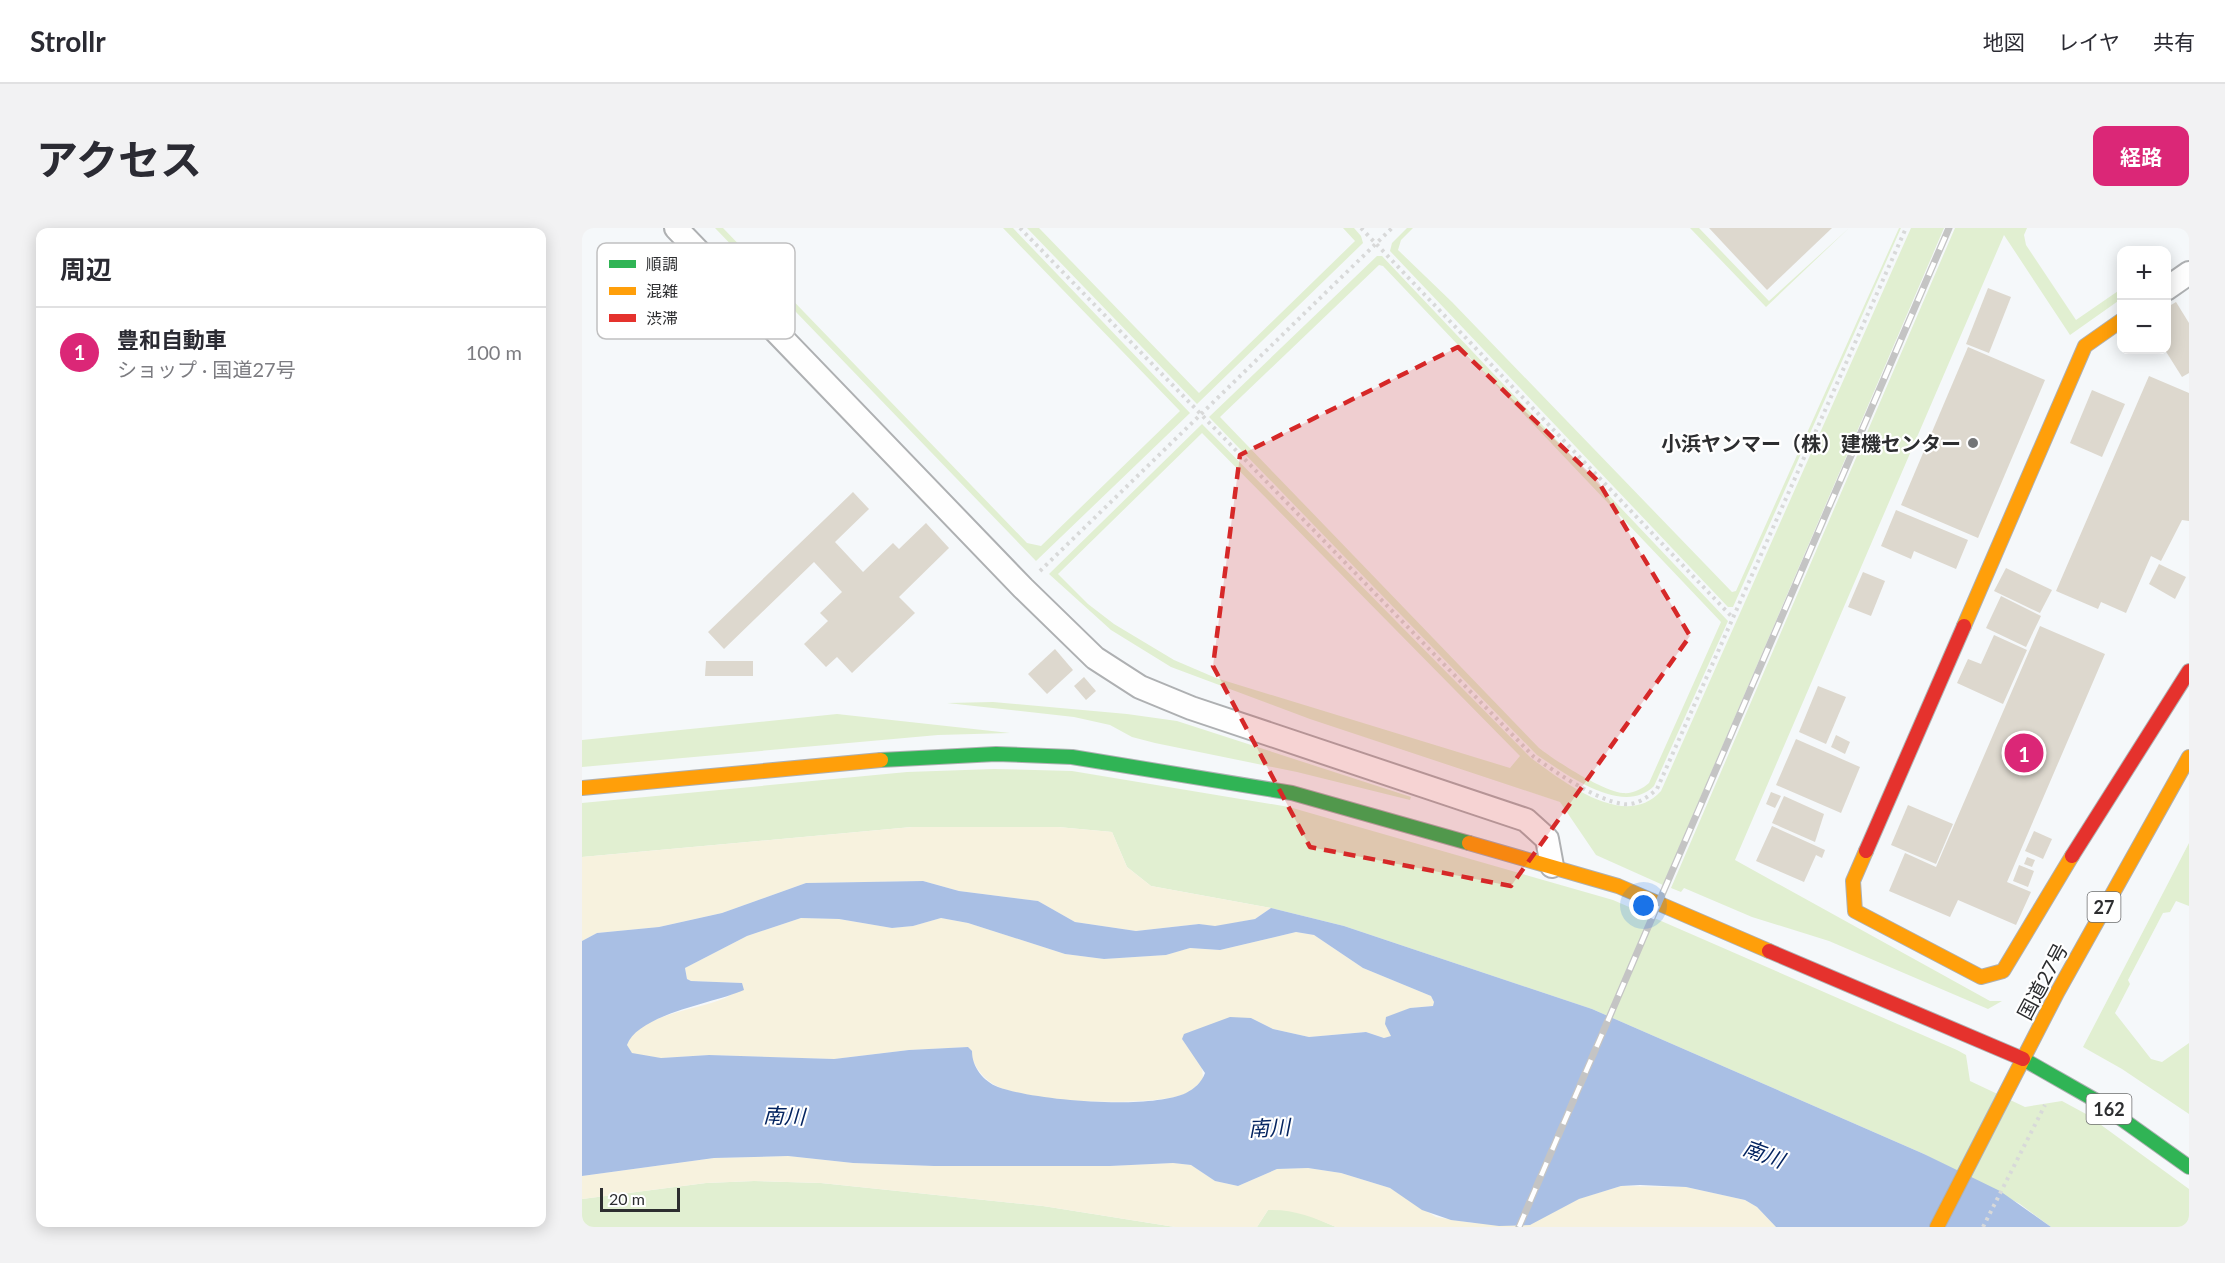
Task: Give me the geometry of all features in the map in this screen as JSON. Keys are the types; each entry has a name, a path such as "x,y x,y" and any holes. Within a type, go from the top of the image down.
{"main road":[{"path":"2117,323 2085,346 1853,881 1855,911 1981,977 2002,971 2100,809 2189,671"},
{"path":"582,788 907,758 996,754 1072,757 1292,793 1618,886 2023,1059"},
{"name":"国道27号","path":"1937,1227 2117,883 2189,757"},
{"name":"162","path":"2023,1059 2095,1100 2189,1167"}],"street":[{"path":"676,228 690,243"},
{"path":"2171,286 2189,273"},
{"path":"783,339 1023,588 1095,658 1140,687 1191,708 1526,820 1547,839 1552,866"}],"path":[{"path":"1020,228 1534,757 1570,781 1624,804 1641,801 1657,789 1906,228"},
{"path":"1361,228 1733,618"},
{"path":"1023,588 1392,228"},
{"path":"1983,1227 2048,1100"}],"highlighted area":[{"path":"1458,347 1598,481 1690,636 1511,886 1310,847 1213,666 1240,455"}],"green space":[{"path":"715,228 723,228 737,243 729,243"},
{"path":"1003,228 1013,228 1190,413 1036,561 795,311 795,303 1027,543 1041,546 1180,411"},
{"path":"1027,228 1039,228 1199,393 1355,241 1343,228 1354,228 1361,236 1363,243 1197,404"},
{"path":"1407,228 1413,228 1401,240 1398,250 1452,302 1732,592 1736,591 1899,228 1901,228 1733,607 1728,607 1390,251 1392,243"},
{"path":"1690,228 1699,228 1769,301 1849,228 1766,307"},
{"path":"1911,228 1944,228 1663,885 1596,855 1560,802 1310,719 1171,667 1111,630 1049,574 1202,424 1531,758 1577,790 1613,804 1630,806 1646,802 1661,791","holes":["1202,433 1520,756 1510,768 1216,678 1174,660 1114,624 1088,604 1058,574"]},
{"path":"1955,228 2027,228 2024,235 2026,245 2076,320 2117,292 2117,302 2070,335 2004,235 1735,860 1990,1001 2002,1001 1988,1009 1829,941 1752,917 1684,888 1681,892 1671,888"},
{"path":"1377,256 1382,256 1728,621 1654,786 1641,794 1627,797 1611,795 1579,781 1537,755 1209,417","holes":["1379,265 1383,266 1721,622 1649,783 1640,789 1623,793 1604,787 1567,767 1539,748 1220,417"]},
{"path":"993,702 1127,714 1177,721 1411,797 1410,800 1297,772 1155,743 1132,737 1110,725 1074,717 947,703"},
{"path":"837,714 1010,733 938,735 582,767 582,740"},
{"path":"994,769 1072,771 1289,807 1613,900 1957,1050 1966,1055 1970,1081 2025,1107 2062,1101 2086,1114 2189,1189 2189,1227 2051,1227 2020,1204 1924,1154 1592,1009 1344,926 1271,908 1151,886 1127,867 1112,832 1058,827 912,827 582,857 582,803 907,772"},
{"path":"2189,843 2189,906 2176,901 2170,912 2163,913 2128,980 2130,984 2115,1013 2151,1059 2162,1062 2189,1043 2189,1114 2122,1069 2083,1047"},
{"path":"754,1181 821,1183 1043,1206 1175,1227 582,1227 582,1199 706,1183"},
{"path":"1285,1209 1306,1214 1336,1227 1257,1227 1268,1210"}],"sand":[{"path":"912,827 1058,827 1112,832 1127,867 1151,886 1271,908 1255,919 1215,927 1199,924 1136,931 1075,922 1038,901 959,891 923,881 806,883 722,913 659,927 597,933 582,941 582,857"},
{"path":"801,918 839,919 892,928 913,926 941,918 968,923 1065,954 1104,959 1166,955 1189,948 1220,950 1296,932 1314,935 1363,968 1431,996 1434,1002 1433,1006 1410,1008 1390,1030 1392,1036 1384,1038 1366,1032 1309,1037 1273,1029 1251,1018 1189,1032 1182,1039 1202,1067 1203,1079 1185,1094 1145,1101 1059,1099 1009,1091 993,1084 980,1073 968,1047 909,1050 834,1059 709,1055 661,1058 632,1054 627,1045 633,1035 643,1026 670,1014 725,998 742,983 691,981 687,979 685,968 747,936"},
{"path":"788,1156 853,1163 933,1166 1110,1166 1173,1163 1191,1165 1215,1181 1238,1186 1277,1169 1308,1168 1341,1173 1390,1188 1436,1217 1473,1223 1529,1225 1578,1199 1621,1186 1686,1187 1745,1200 1757,1207 1776,1227 1336,1227 1303,1214 1268,1210 1257,1227 1175,1227 1043,1206 821,1183 754,1181 706,1183 582,1199 582,1176 714,1158"}],"water":[{"name":"南川","path":"923,881 959,891 1038,901 1075,922 1136,931 1199,924 1215,926 1255,919 1271,908 1344,926 1592,1009 1924,1154 2000,1191 2051,1227 1776,1227 1757,1207 1745,1200 1686,1187 1640,1185 1621,1186 1579,1199 1530,1225 1499,1226 1451,1220 1422,1210 1390,1188 1341,1173 1308,1168 1277,1169 1238,1186 1215,1181 1191,1165 1173,1163 1110,1166 934,1166 853,1163 788,1156 714,1158 582,1176 582,941 597,933 659,927 722,913 806,883","holes":["801,918 839,919 892,928 913,926 941,918 968,923 1065,954 1104,959 1166,955 1190,948 1220,950 1296,932 1314,935 1363,968 1431,996 1434,1002 1433,1006 1410,1008 1386,1017 1385,1024 1391,1036 1384,1038 1366,1032 1309,1037 1273,1029 1251,1018 1230,1017 1184,1034 1182,1039 1205,1073 1197,1085 1186,1093 1147,1101 1065,1100 998,1087 979,1073 972,1051 968,1047 909,1050 834,1059 709,1055 661,1058 632,1053 627,1045 634,1034 661,1017 744,990 742,983 691,981 687,979 685,968 747,936"]}],"building":[{"path":"1709,228 1832,228 1767,290"},
{"path":"1988,288 2011,297 1989,353 1966,344"},
{"path":"2176,302 2189,323 2189,373 2182,377 2168,354 2171,354 2171,305"},
{"name":"小浜ヤンマー（株）建機センター","path":"1968,347 2045,380 1978,538 1901,505"},
{"path":"2149,376 2189,393 2189,521 2182,520 2161,561 2151,556 2126,613 2101,602 2098,609 2056,591"},
{"path":"2092,390 2125,404 2102,457 2070,443"},
{"path":"853,492 869,509 835,542 863,572 893,543 899,549 926,523 949,548 899,597 915,613 852,673 837,657 826,667 804,644 828,621 820,613 842,592 814,562 724,649 708,632"},
{"path":"1896,510 1968,540 1956,569 1914,551 1911,559 1881,546"},
{"path":"2159,564 2186,577 2175,599 2149,584"},
{"path":"2006,568 2052,590 2040,613 1994,591"},
{"path":"1863,572 1885,581 1871,616 1848,607"},
{"path":"2001,596 2041,616 2026,647 1986,628"},
{"path":"2040,626 2105,654 2007,882 2031,892 2016,925 1958,900 1950,917 1889,891 1905,853 1936,867"},
{"path":"1994,635 2027,650 2003,704 1957,683 1968,659 1981,664"},
{"path":"1055,649 1073,670 1047,694 1028,674"},
{"path":"706,661 753,661 753,676 705,676"},
{"path":"1084,677 1096,691 1086,700 1074,686"},
{"path":"1818,686 1846,697 1826,744 1799,732"},
{"path":"1836,735 1850,742 1845,754 1831,747"},
{"path":"1796,739 1860,767 1841,813 1776,785"},
{"path":"1771,792 1781,796 1775,808 1766,804"},
{"path":"1784,796 1824,814 1815,842 1772,823"},
{"path":"1908,805 1953,824 1936,864 1891,845"},
{"path":"1772,826 1825,850 1822,858 1816,855 1804,882 1756,861"},
{"path":"2034,831 2052,839 2043,859 2025,851"},
{"path":"2027,857 2035,860 2032,867 2024,864"},
{"path":"2019,865 2034,871 2028,887 2013,881"}],"railway":[{"path":"1519,1227 1949,228"}],"traffic: fast":[{"path":"881,760 996,754 1072,757 1292,793 1469,843"},
{"path":"2023,1059 2095,1100 2189,1167"}],"traffic: slow":[{"path":"1964,626 2085,346 2117,324"},
{"path":"1937,1227 2057,993 2189,757"},
{"path":"582,788 881,760"},
{"path":"1469,843 1618,886 1769,951"},
{"path":"1866,851 1853,881 1855,911 1981,977 2003,971 2072,856"}],"traffic: jam":[{"path":"1866,851 1964,626"},
{"path":"2072,856 2189,671"},
{"path":"1769,951 2023,1059"}],"place":[{"name":"小浜ヤンマー（株）建機センター","path":"1973,443"},
{"name":"豊和自動車","path":"2024,753"}]}
